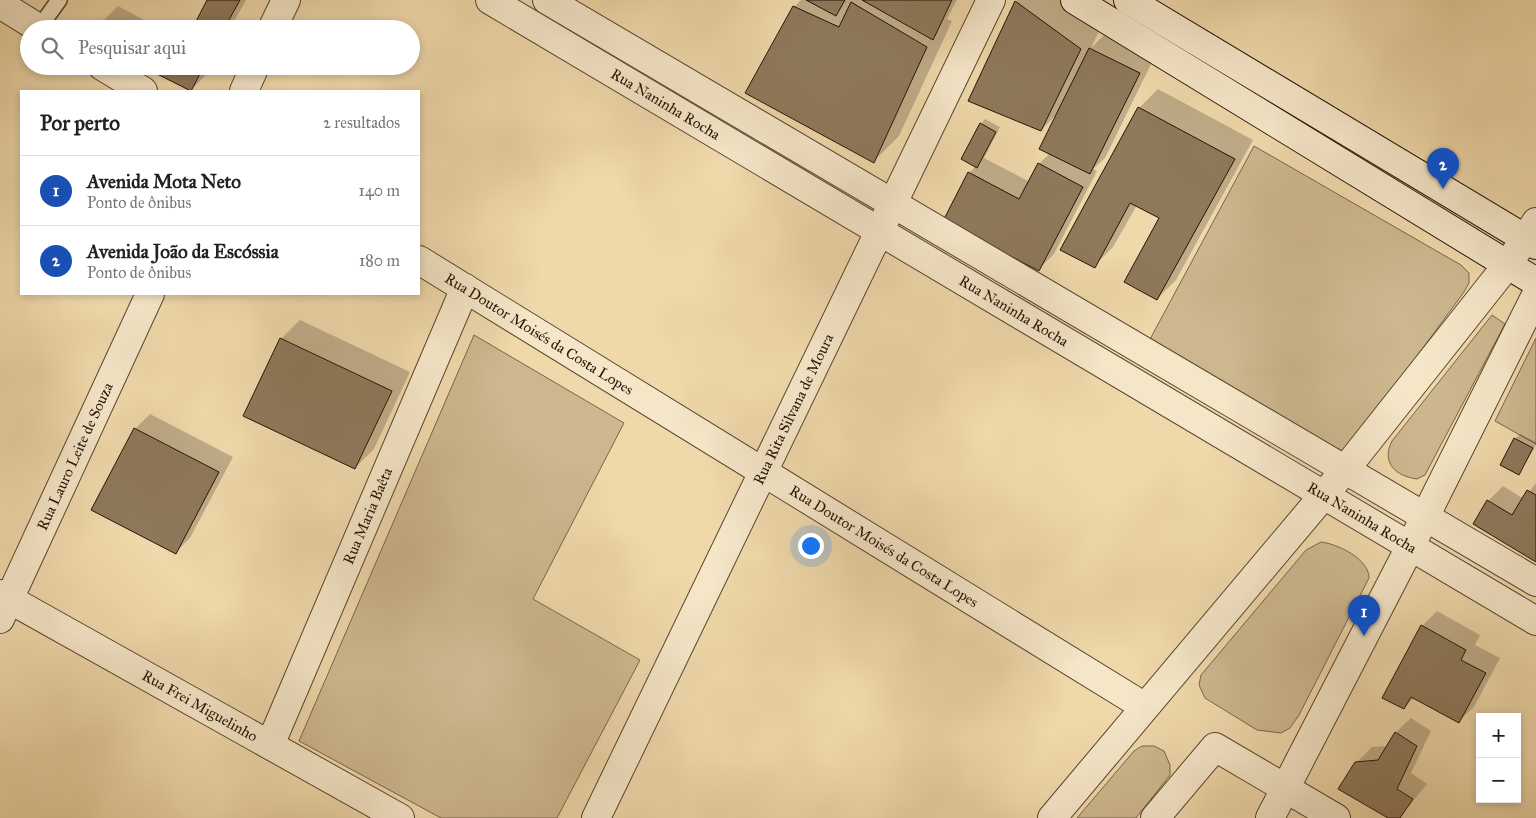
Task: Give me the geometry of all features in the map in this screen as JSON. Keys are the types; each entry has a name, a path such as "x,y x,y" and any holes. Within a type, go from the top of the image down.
{"street":[{"path":"276,20 286,0"},
{"name":"Rua Naninha Rocha","path":"490,0 1536,621"},
{"name":"Rua Naninha Rocha","path":"547,0 1344,471 1536,582"},
{"name":"Rua Rita Silvana de Moura","path":"596,818 991,0"},
{"path":"1075,0 1536,282"},
{"path":"1128,0 1533,235"},
{"path":"0,4 26,20"},
{"path":"117,75 141,90"},
{"path":"244,90 251,75"},
{"path":"1052,818 1344,471 1533,235"},
{"path":"1533,235 1536,269"},
{"name":"Rua Doutor Moisés da Costa Lopes","path":"420,261 1145,707"},
{"name":"Rua Maria Baêta","path":"270,745 464,288"},
{"name":"Rua Lauro Leite de Souza","path":"3,604 150,295"},
{"path":"1270,818 1410,547 1536,295"},
{"name":"Rua Frei Miguelinho","path":"3,604 270,745 400,818"},
{"path":"1155,818 1215,747 1336,818"}],"lane":[{"path":"45,20 59,0"}],"shaded area":[{"path":"1254,146 1461,265 1469,273 1469,283 1464,292 1345,454 1149,341"},
{"path":"1492,315 1505,324 1425,475 1417,479 1402,475 1392,467 1389,461 1388,455 1392,441"},
{"path":"474,335 624,423 533,599 640,660 557,818 441,818 299,741"},
{"path":"1536,338 1536,444 1495,421"},
{"path":"1321,542 1344,549 1358,559 1368,571 1369,578 1299,715 1290,728 1281,733 1257,730 1205,698 1199,685 1201,675 1306,550"},
{"path":"1142,746 1154,746 1164,751 1170,765 1170,775 1136,818 1077,818 1134,751"}],"building":[{"path":"207,0 240,0 229,20 197,20"},
{"path":"806,0 845,0 836,16"},
{"path":"862,0 952,0 933,40"},
{"path":"1015,1 1081,49 1041,131 968,101"},
{"path":"851,2 927,47 874,163 745,93 793,6 839,27"},
{"path":"1089,48 1140,73 1090,174 1039,149"},
{"path":"159,75 199,75 192,90"},
{"path":"1138,107 1235,159 1157,300 1124,282 1159,218 1130,203 1095,268 1060,250"},
{"path":"980,123 996,132 977,168 961,159"},
{"path":"1038,163 1083,187 1039,271 943,221 968,172 1019,199"},
{"path":"280,338 392,391 355,469 243,416"},
{"path":"134,428 219,472 176,554 91,510"},
{"path":"1514,438 1533,448 1519,475 1500,465"},
{"path":"1527,490 1536,495 1536,562 1473,524 1487,500 1512,515"},
{"path":"1421,625 1466,650 1461,660 1486,673 1459,723 1411,697 1404,709 1382,698"},
{"path":"1395,732 1417,746 1397,789 1413,799 1400,818 1388,818 1338,789 1355,762 1378,760"}],"place":[{"name":"Avenida João da Escóssia","path":"1443,189"},
{"name":"Avenida Mota Neto","path":"1364,636"}]}
